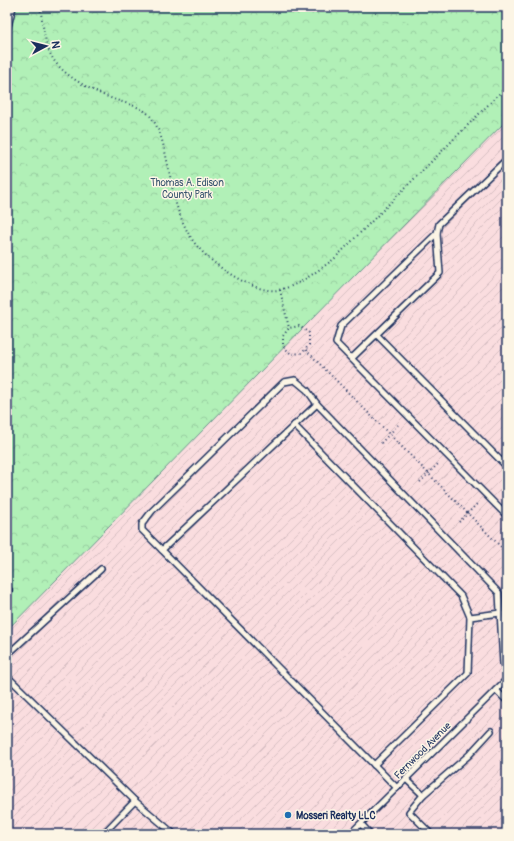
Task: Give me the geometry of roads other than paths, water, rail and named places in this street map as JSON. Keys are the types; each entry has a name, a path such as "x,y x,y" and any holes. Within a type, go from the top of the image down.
{"lane":[{"path":"7,30 13,7"},
{"path":"352,358 440,273 439,224 507,159"},
{"path":"438,233 341,326 336,343 507,516"},
{"path":"377,335 507,467"},
{"path":"397,788 142,530 142,524 152,511 284,382 295,380 307,390 317,404 499,593 503,664 507,672"},
{"path":"162,550 317,404"},
{"path":"294,425 461,596 470,617 468,673 374,766"},
{"path":"7,655 101,569"},
{"path":"470,617 500,613"},
{"path":"7,676 136,801 174,834"},
{"name":"Fernwood Avenue","path":"350,834 507,678"},
{"path":"496,690 507,701"},
{"path":"431,834 409,812 423,795 469,755 491,731"},
{"path":"406,779 423,795"},
{"path":"103,834 136,801"},
{"path":"360,824 370,834"}],"place":[{"name":"Mosseri Realty LLC","path":"288,815"}],"park label":[{"name":"Thomas A. Edison County Park","path":"187,188"}]}
